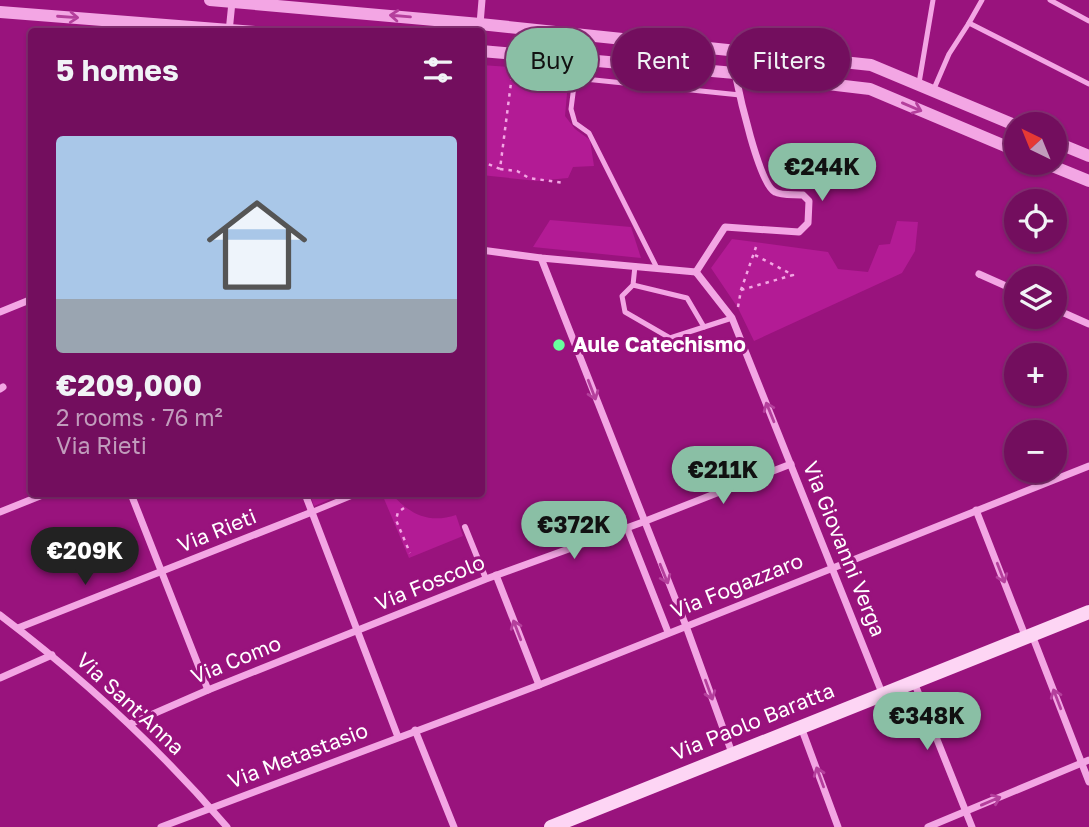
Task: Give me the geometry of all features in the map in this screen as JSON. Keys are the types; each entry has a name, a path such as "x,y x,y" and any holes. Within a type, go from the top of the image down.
{"main road":[{"name":"Via Paolo Baratta","path":"551,827 1089,612"}],"street":[{"path":"210,0 480,24 872,65 1004,121"},
{"path":"480,24 482,0"},
{"path":"230,28 232,2"},
{"path":"0,12 204,28"},
{"path":"485,51 728,72"},
{"path":"850,87 870,89 1004,146"},
{"path":"485,251 696,272 725,226 799,232 808,223 808,201 803,195 776,193 766,183 739,91"},
{"path":"1068,147 1089,156"},
{"path":"1068,172 1089,181"},
{"path":"541,258 732,753"},
{"name":"Via Giovanni Verga","path":"696,272 732,318 882,693"},
{"path":"979,274 1004,285"},
{"path":"0,312 28,301"},
{"path":"1067,314 1089,324"},
{"name":"Via Foscolo","path":"356,632 496,575 643,522 791,464"},
{"name":"Via Fogazzaro","path":"398,737 539,685 1089,466"},
{"path":"0,512 38,497"},
{"path":"132,497 208,690"},
{"path":"306,497 398,737"},
{"path":"312,512 349,497"},
{"path":"976,510 1085,761 1089,782"},
{"name":"Via Rieti","path":"18,628 312,512"},
{"path":"465,527 486,579"},
{"path":"627,528 668,632"},
{"path":"496,575 539,685"},
{"name":"Via Sant'Anna","path":"0,615 52,655 130,724 227,827"},
{"name":"Via Como","path":"130,724 356,632"},
{"path":"0,678 52,655"},
{"path":"914,681 971,827"},
{"path":"801,726 838,827"},
{"path":"415,730 454,827"},
{"name":"Via Metastasio","path":"161,827 398,737"},
{"path":"928,827 1085,761"}],"lane":[{"path":"919,85 933,0"},
{"path":"933,91 949,54 982,0"},
{"path":"1050,0 1089,21"},
{"path":"969,23 1089,84"},
{"path":"657,268 589,133 575,123 571,108 575,78 740,95"},
{"path":"635,266 634,285 622,296 625,312 670,338 732,318"},
{"path":"634,285 687,298 704,327"}],"path":[{"path":"500,169 510,91"},
{"path":"485,163 500,169 517,171 529,178 564,183"},
{"path":"738,308 741,290 756,247"},
{"path":"741,290 793,275 753,254"},
{"path":"404,508 398,512 396,520 410,553"}],"shaded area":[{"path":"485,65 506,67 506,91 567,91 565,116 575,129 590,140 594,166 573,167 568,178 537,181 485,175"},
{"path":"550,220 631,227 641,258 533,247"},
{"path":"897,221 918,222 915,251 902,273 754,341 738,308 711,268 732,239 828,252 838,269 868,272 879,245 890,244"},
{"path":"311,497 336,497 314,506"},
{"path":"383,497 395,497 405,507 428,518 456,515 463,536 409,558"}],"place":[{"name":"Aule Catechismo","path":"559,345"}]}
